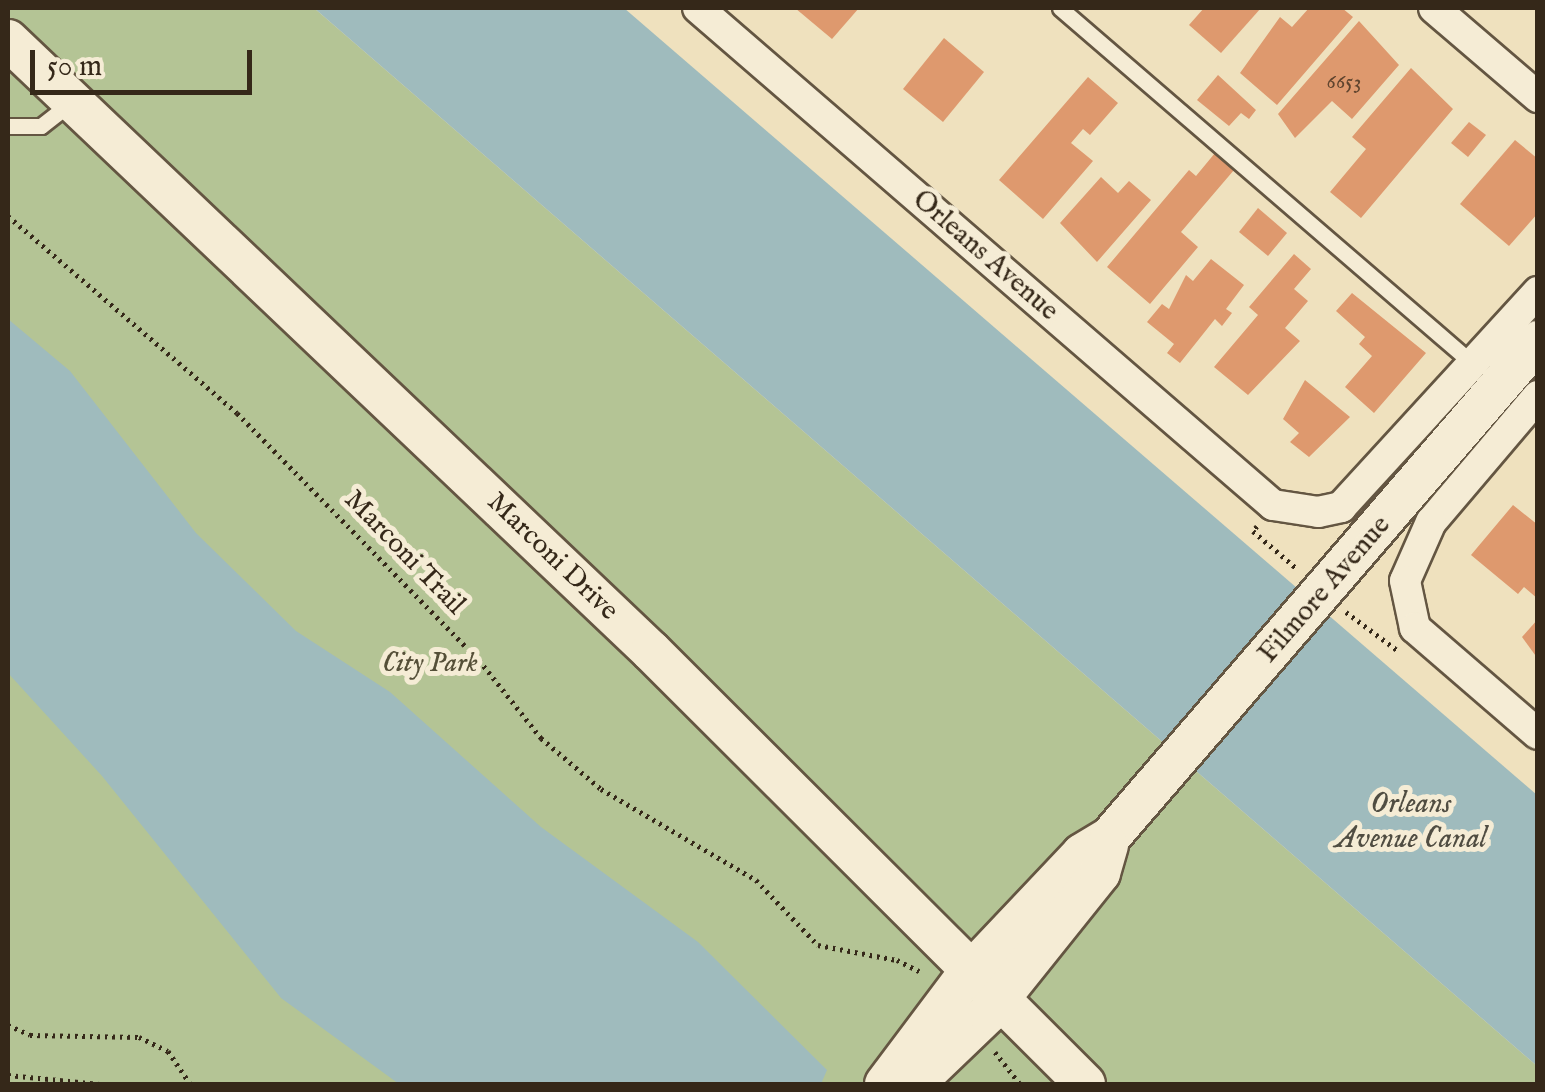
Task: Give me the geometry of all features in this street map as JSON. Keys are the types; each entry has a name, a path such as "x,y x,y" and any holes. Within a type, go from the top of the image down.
{"street":[{"name":"Orleans Avenue","path":"698,8 1273,505 1318,512 1341,507 1472,363"},
{"path":"1434,8 1538,97"},
{"name":"Marconi Drive","path":"8,40 651,652 1085,1084"},
{"path":"1472,363 1538,292"},
{"name":"Filmore Avenue","path":"914,1084 1082,854 1110,836 1158,782 1538,341"},
{"path":"1534,407 1431,522 1405,581 1415,628 1538,734"},
{"name":"Filmore Avenue","path":"885,1084 986,984"}],"lane":[{"path":"1060,8 1472,363"},
{"path":"8,126 41,126 72,100"}],"path":[{"name":"Marconi Trail","path":"8,216 237,413 479,660 541,738 601,789 756,880 818,945 897,960 924,975"},
{"path":"1253,531 1304,575"},
{"path":"1347,611 1394,654"},
{"path":"8,1025 30,1035 138,1037 168,1051 190,1084"},
{"path":"990,1046 1020,1084"},
{"path":"8,1074 100,1084"}],"green space":[{"name":"City Park","path":"8,8 314,8 1537,1066 1537,1084 8,1084"}],"water":[{"name":"Orleans Avenue Canal","path":"314,8 624,8 1537,795 1537,1066"},
{"path":"8,319 70,371 196,533 296,631 390,692 541,827 698,942 827,1070 821,1084 399,1084 281,998 102,776 8,673"}],"building":[{"path":"795,8 859,8 832,39"},
{"path":"1204,8 1261,8 1221,53 1189,25"},
{"path":"1309,8 1342,8 1353,17 1277,105 1240,73 1280,17 1292,27"},
{"path":"1359,21 1399,65 1352,119 1332,101 1295,138 1278,114"},
{"path":"944,38 984,72 943,122 903,89"},
{"path":"1411,68 1453,109 1361,218 1330,192 1366,149 1352,137"},
{"path":"1218,75 1256,110 1249,119 1241,113 1229,126 1197,100"},
{"path":"1088,77 1118,103 1090,135 1083,129 1071,143 1093,161 1043,219 999,180"},
{"path":"1469,122 1486,135 1468,157 1451,143"},
{"path":"1515,140 1538,159 1538,213 1509,246 1460,204"},
{"path":"1215,153 1234,170 1181,232 1198,247 1150,304 1107,267 1189,170 1196,176"},
{"path":"1101,177 1118,193 1129,181 1151,200 1097,262 1060,223"},
{"path":"1258,208 1287,233 1268,256 1239,232"},
{"path":"1294,254 1311,269 1294,289 1308,301 1285,328 1300,341 1248,395 1214,367 1258,315 1249,307"},
{"path":"1211,259 1244,285 1226,309 1232,313 1222,326 1215,319 1180,363 1167,353 1174,344 1147,322 1162,304 1169,309 1186,275 1193,281"},
{"path":"1352,293 1426,353 1374,413 1345,387 1372,356 1359,344 1365,337 1336,311"},
{"path":"1305,380 1350,417 1309,457 1290,442 1299,433 1283,419"},
{"path":"1513,505 1538,525 1538,599 1524,587 1518,594 1471,555"},
{"path":"1538,619 1538,659 1522,637"}]}
